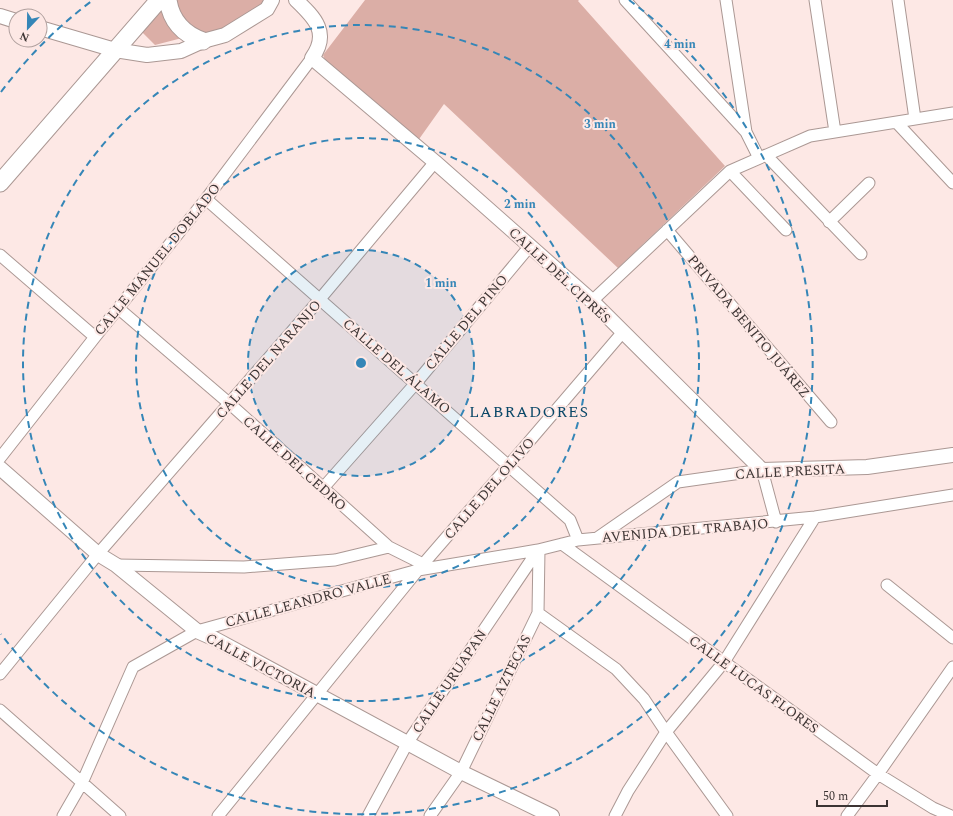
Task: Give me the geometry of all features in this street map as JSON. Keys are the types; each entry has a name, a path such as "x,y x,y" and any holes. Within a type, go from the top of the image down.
{"main road":[{"path":"0,183 158,0"},
{"path":"168,0 171,13 178,26 185,33 203,42"}],"street":[{"path":"48,30 115,50 147,55 181,51 225,35 267,9 272,0"},
{"path":"296,0 314,17 317,22 320,34 319,47 312,58"},
{"path":"625,0 746,132 763,157 861,254"},
{"path":"726,0 746,132"},
{"path":"815,0 835,132"},
{"path":"898,0 915,119"},
{"name":"CALLE DEL CIPRÉS","path":"312,58 435,162 592,301 762,470"},
{"name":"CALLE MANUEL DOBLADO","path":"0,458 206,199 312,58"},
{"path":"592,301 730,171 810,136 953,113"},
{"path":"897,123 953,183"},
{"name":"CALLE DEL NARANJO","path":"0,674 98,554 230,404 435,162"},
{"path":"730,171 786,230"},
{"path":"829,222 868,183"},
{"name":"CALLE DEL ÁLAMO","path":"206,199 510,465 570,520 578,540"},
{"name":"PRIVADA BENITO JUÁREZ","path":"667,230 831,422"},
{"name":"CALLE DEL PINO","path":"323,488 416,383 530,246"},
{"path":"0,254 95,337"},
{"name":"CALLE DEL CEDRO","path":"118,308 230,404 389,547 420,567"},
{"name":"CALLE DEL OLIVO","path":"218,816 420,567 510,465 622,332"},
{"name":"CALLE PRESITA","path":"596,538 678,482 762,470 867,467 953,455"},
{"name":"CALLE VICTORIA","path":"0,468 98,554 116,565 197,631 215,639 408,742 461,772 552,816"},
{"path":"762,470 776,522"},
{"name":"AVENIDA DEL TRABAJO","path":"420,567 538,550 578,540 815,518 953,495"},
{"path":"615,816 628,791 666,732 724,662 815,518"},
{"name":"CALLE LUCAS FLORES","path":"562,544 878,774 933,808 951,816"},
{"path":"116,565 244,567 335,560 389,547"},
{"name":"CALLE AZTECAS","path":"430,816 461,772 538,612 538,550"},
{"name":"CALLE URUAPAN","path":"368,816 408,742 538,550"},
{"name":"CALLE LEANDRO VALLE","path":"63,816 82,783 133,667 197,631 420,567"},
{"path":"887,585 953,638"},
{"path":"538,612 616,669 644,699 666,732 728,816"},
{"path":"847,816 953,667"},
{"path":"0,710 120,816"}],"shaded area":[{"path":"174,0 266,0 266,2 221,31 205,34 188,28"},
{"path":"365,0 579,0 578,1 725,166 618,268 444,104 417,142 325,60 323,55"},
{"path":"163,8 182,38 155,45 142,32"}],"district":[{"name":"LABRADORES","path":"529,411"}]}
